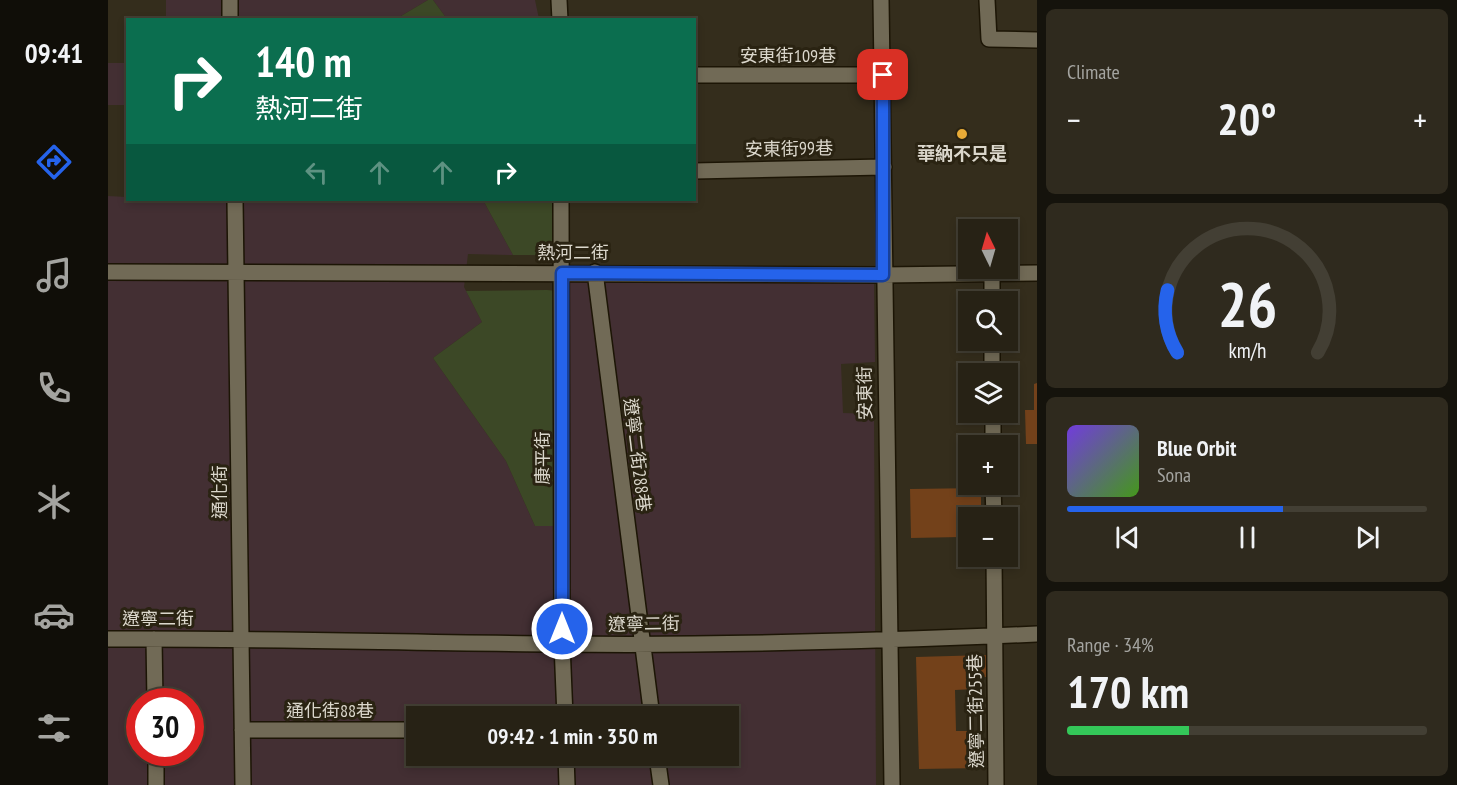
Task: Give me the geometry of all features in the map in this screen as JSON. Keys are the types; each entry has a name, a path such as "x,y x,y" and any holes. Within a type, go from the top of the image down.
{"street":[{"path":"230,0 230,18"},
{"path":"559,0 560,18"},
{"name":"安東街","path":"881,0 888,640 892,785"},
{"path":"987,0 988,39 1037,40"},
{"name":"安東街109巷","path":"696,75 883,75"},
{"name":"安東街99巷","path":"696,171 884,167"},
{"name":"通化街","path":"235,201 238,271 243,785"},
{"name":"康平街","path":"561,201 562,644 565,706"},
{"name":"熱河二街","path":"108,272 958,274"},
{"name":"遼寧二街288巷","path":"595,272 650,706"},
{"name":"熱河二街","path":"1018,273 1037,273"},
{"name":"遼寧二街255巷","path":"994,567 996,785"},
{"name":"遼寧二街","path":"108,639 240,638 562,644 888,640 1037,633"},
{"path":"154,639 155,688"},
{"name":"通化街88巷","path":"242,730 406,730"},
{"path":"156,766 156,785"},
{"path":"566,766 567,785"},
{"path":"658,766 661,785"}],"shaded area":[{"path":"166,0 428,0 398,18 166,18"},
{"path":"433,0 535,0 539,18 446,18"},
{"path":"108,63 126,63 126,105 108,105"},
{"path":"108,196 126,197 126,201 484,201 513,255 468,254 464,287 482,322 433,358 506,461 535,526 557,281 874,281 875,362 841,364 843,413 874,414 876,785 108,785"}],"green space":[{"path":"428,0 433,0 446,18 398,18"},
{"path":"484,201 552,201 554,246 542,255 513,255"},
{"path":"466,291 557,291 555,526 535,526 506,461 433,358 482,322"}],"building":[{"path":"1037,383 1037,444 1026,444 1025,410 1034,410 1034,384"},
{"path":"958,488 958,495 981,495 981,507 958,507 958,537 911,538 910,489"},
{"path":"986,655 986,677 975,678 975,689 955,690 956,731 971,731 972,749 981,749 982,768 919,769 916,657"}],"place":[{"name":"華納不只是","path":"962,134"}],"route":[{"path":"562,629 562,273 883,275 883,75"}]}
